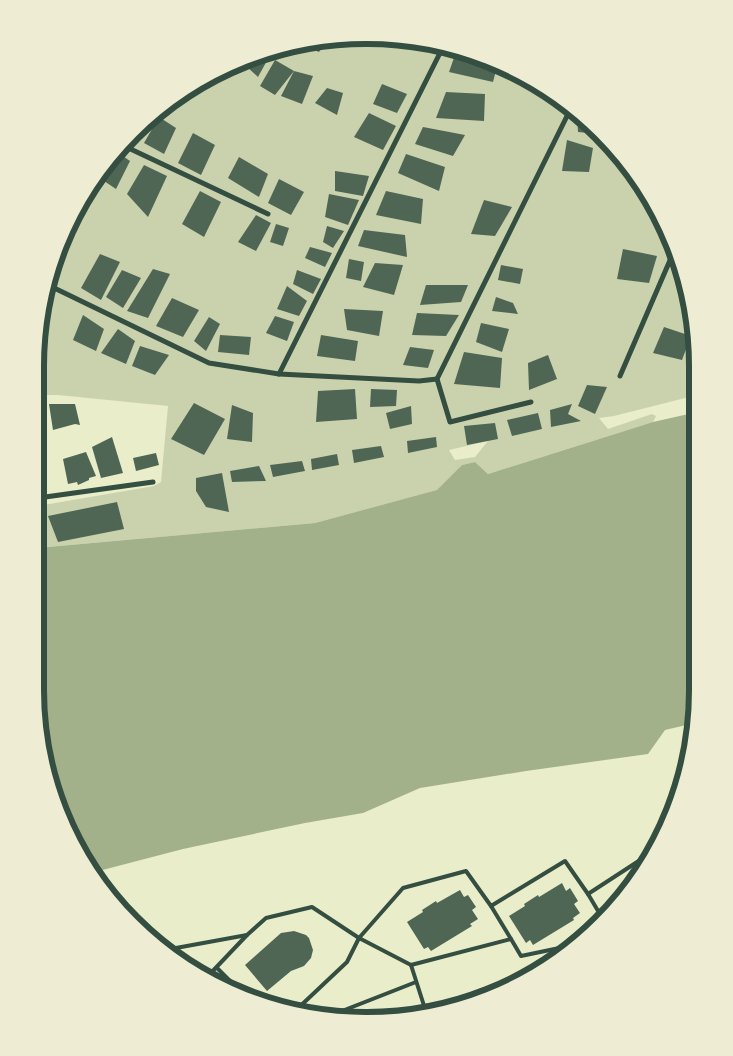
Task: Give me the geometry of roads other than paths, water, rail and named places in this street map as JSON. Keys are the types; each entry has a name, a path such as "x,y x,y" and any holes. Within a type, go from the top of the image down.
{"street":[{"path":"279,374 440,53"},
{"path":"531,402 450,422 437,379 568,114"},
{"path":"129,148 268,214"},
{"path":"620,376 670,258"},
{"path":"54,288 209,363 279,374 419,381 437,379"},
{"path":"44,497 152,482"}],"lane":[{"path":"588,894 641,860"},
{"path":"491,906 565,861 599,913"},
{"path":"301,1005 347,962 359,938 403,888 466,872 491,906 521,956 560,948"},
{"path":"212,973 247,935 266,918 312,907 359,938 411,965 511,939"},
{"path":"173,948 247,935"},
{"path":"411,965 424,1007"},
{"path":"217,968 232,983"},
{"path":"341,1011 416,982"}]}
